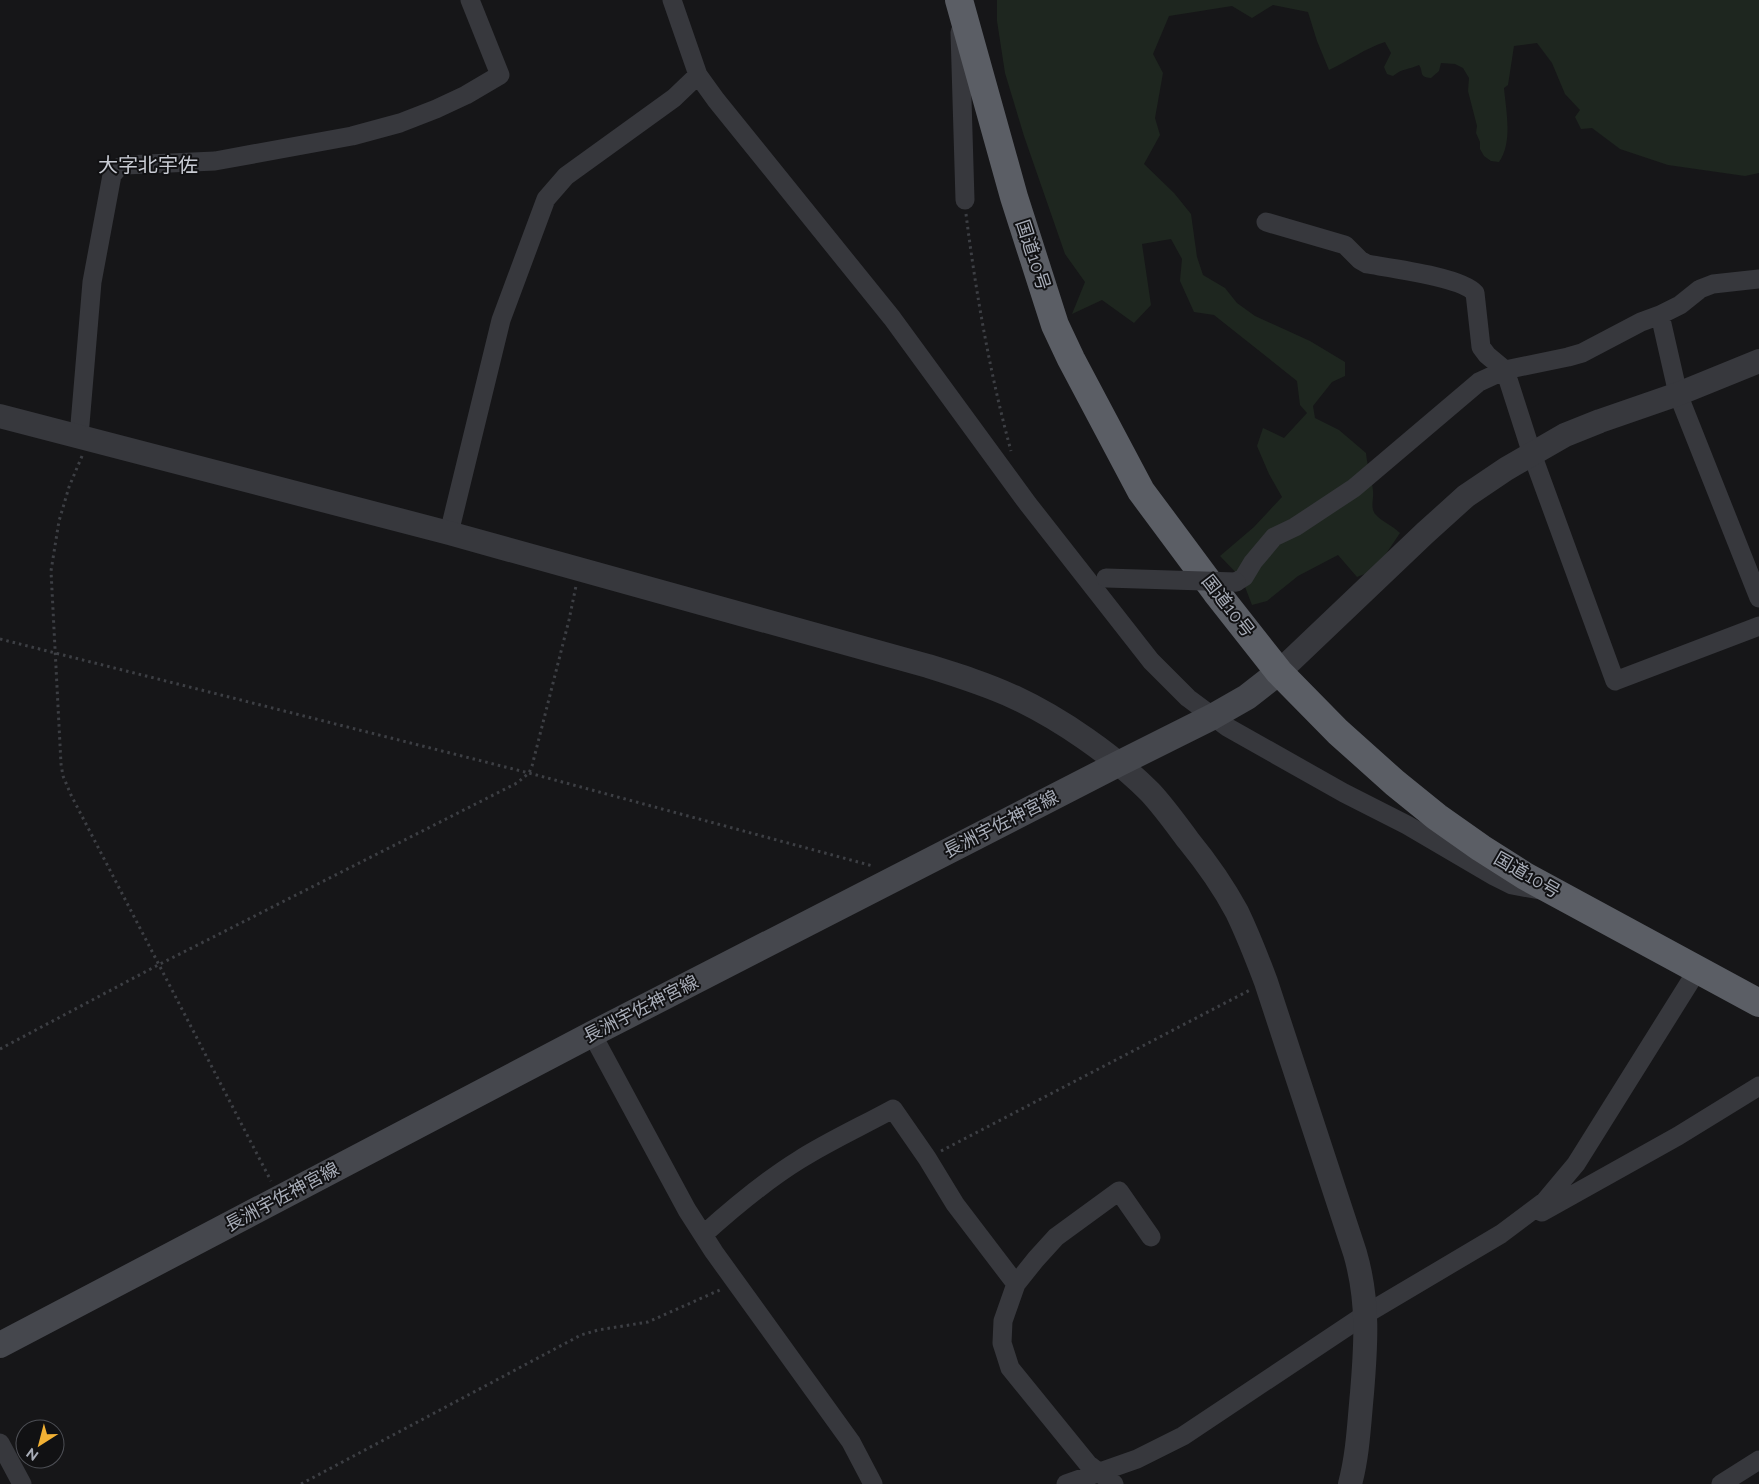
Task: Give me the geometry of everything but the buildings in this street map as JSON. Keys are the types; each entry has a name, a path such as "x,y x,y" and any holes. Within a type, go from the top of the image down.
{"highway":[{"name":"国道10号","path":"959,1 1014,197 1055,325 1071,359 1141,490 1216,592 1279,672 1338,732 1417,802 1481,848 1557,893 1759,1003"}],"main road":[{"name":"長洲宇佐神宮線","path":"0,1345 592,1034 1118,764 1212,718 1247,697 1279,672"}],"street":[{"path":"84,438 92,282 112,175 118,168 215,161 352,136 400,124 466,95 500,75 470,0"},
{"path":"672,0 698,74 716,100 892,318 1022,496 1151,661 1171,683 1212,718 1344,793 1407,825 1512,886 1557,893"},
{"path":"959,1 965,200"},
{"path":"449,533 501,320 546,200 566,176 674,98 698,74"},
{"path":"1266,222 1345,245 1360,260 1367,264 1464,285 1475,293 1481,347 1486,355 1504,370 1532,454 1615,681 1759,626"},
{"path":"1084,576 1236,582 1244,577 1253,562 1274,537 1295,527 1354,488 1479,382 1504,370 1568,357 1582,352 1641,322 1680,305 1700,289 1713,284 1759,279"},
{"path":"1660,315 1678,394 1759,598"},
{"path":"1279,672 1466,496 1506,469 1565,435 1678,394 1759,361"},
{"path":"0,416 449,533 975,680 1014,697 1097,747 1150,793 1219,881 1252,945 1266,982 1363,1281 1366,1314 1358,1449 1350,1484"},
{"path":"1501,1234 1545,1201 1564,1181 1698,969"},
{"path":"592,1034 675,1189 703,1235 851,1442 873,1484"},
{"path":"1066,1484 1137,1459 1183,1436 1366,1314 1501,1234 1678,1136 1759,1086"},
{"path":"703,1235 778,1174 801,1159 893,1109 927,1158 955,1204 1016,1284"},
{"path":"1114,1484 1088,1464 1010,1368 1002,1343 1002,1321 1016,1284 1036,1259 1056,1237 1119,1192 1151,1237"},
{"path":"0,1443 22,1484"},
{"path":"1722,1484 1759,1460"}],"path":[{"path":"965,200 972,259 997,397 1012,455"},
{"path":"84,438 56,533 51,584 63,776 71,795 280,1198"},
{"path":"0,1049 160,964 517,783 529,773 532,766 569,620 579,570"},
{"path":"0,639 529,773 903,874"},
{"path":"927,1158 1266,982"},
{"path":"301,1484 580,1335 598,1330 648,1322 736,1283"}],"shaded area":[{"path":"997,0 1759,0 1759,173 1745,176 1668,165 1620,149 1592,128 1581,129 1575,117 1580,110 1565,94 1552,63 1537,43 1514,46 1508,85 1504,88 1507,116 1506,145 1499,162 1491,161 1484,156 1480,149 1480,142 1476,133 1477,126 1468,91 1469,78 1463,68 1455,64 1441,63 1439,71 1431,78 1424,77 1419,65 1403,70 1393,76 1387,74 1384,67 1391,53 1385,42 1329,70 1308,12 1273,5 1252,18 1232,6 1169,16 1153,54 1163,73 1155,118 1160,135 1144,164 1174,193 1191,214 1197,257 1203,275 1225,288 1237,303 1255,316 1310,341 1345,362 1345,376 1332,382 1313,406 1315,418 1339,430 1366,453 1373,494 1372,506 1375,514 1400,533 1375,570 1357,577 1338,555 1298,576 1267,601 1252,605 1242,579 1220,556 1254,527 1282,497 1269,474 1257,446 1263,428 1284,438 1307,413 1300,405 1297,381 1214,315 1194,312 1180,281 1182,259 1171,239 1142,244 1151,305 1134,323 1102,300 1072,314 1085,282 1065,254 1024,136 1005,73 997,21"}],"district":[{"name":"大字北宇佐","path":"148,165"}]}
